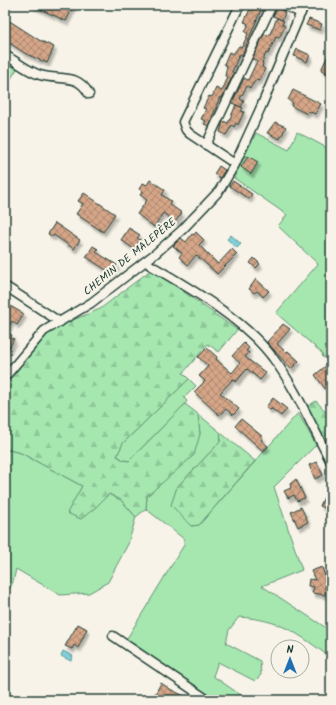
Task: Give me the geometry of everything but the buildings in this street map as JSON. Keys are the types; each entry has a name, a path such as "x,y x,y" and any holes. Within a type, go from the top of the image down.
{"street":[{"path":"235,164 206,146 186,130 184,126 185,117 240,5"},
{"path":"206,146 272,5"},
{"name":"CHEMIN DE MALEPÈRE","path":"5,377 39,335 92,303 146,261 172,239 210,202 219,191 235,164 302,9 283,5"},
{"path":"5,54 39,75 76,80 85,86 89,94"},
{"path":"146,261 218,308 253,336 273,357 331,462"},
{"path":"5,286 60,322"},
{"path":"113,636 208,700"}],"green space":[{"path":"5,62 17,69 5,88"},
{"path":"297,132 331,150 331,353 323,358 322,353 276,313 318,264 278,226 287,215 234,178 256,133 289,150"},
{"path":"152,269 237,330 219,352 208,344 183,373 189,379 123,443 117,456 123,460 129,461 185,404 198,414 200,434 194,455 147,496 146,509 136,517 121,500 109,494 81,519 67,513 82,486 21,453 5,449 5,383 53,328 100,309"},
{"path":"189,379 196,386 184,398 187,401 185,404 129,461 123,460 117,455 123,443"},
{"path":"316,401 327,413 331,411 331,443 322,437 305,408"},
{"path":"298,413 316,445 274,487 302,570 262,586 331,631 331,658 310,642 310,639 305,639 288,629 267,621 239,617 229,630 226,643 260,661 261,675 255,681 218,662 213,676 248,700 213,700 126,640 184,545 184,539 146,509 147,496 157,487 200,434 198,414 221,433 220,442 177,487 191,526 199,525"},
{"path":"221,433 255,461 199,525 191,526 171,505 177,487 220,442"},
{"path":"5,449 21,453 82,486 68,513 95,508 108,494 121,500 136,517 128,544 108,582 89,593 60,595 16,569 13,582 5,598"}],"water":[{"path":"231,235 241,244 237,248 227,239"},
{"path":"63,651 73,656 71,661 61,656"}]}
